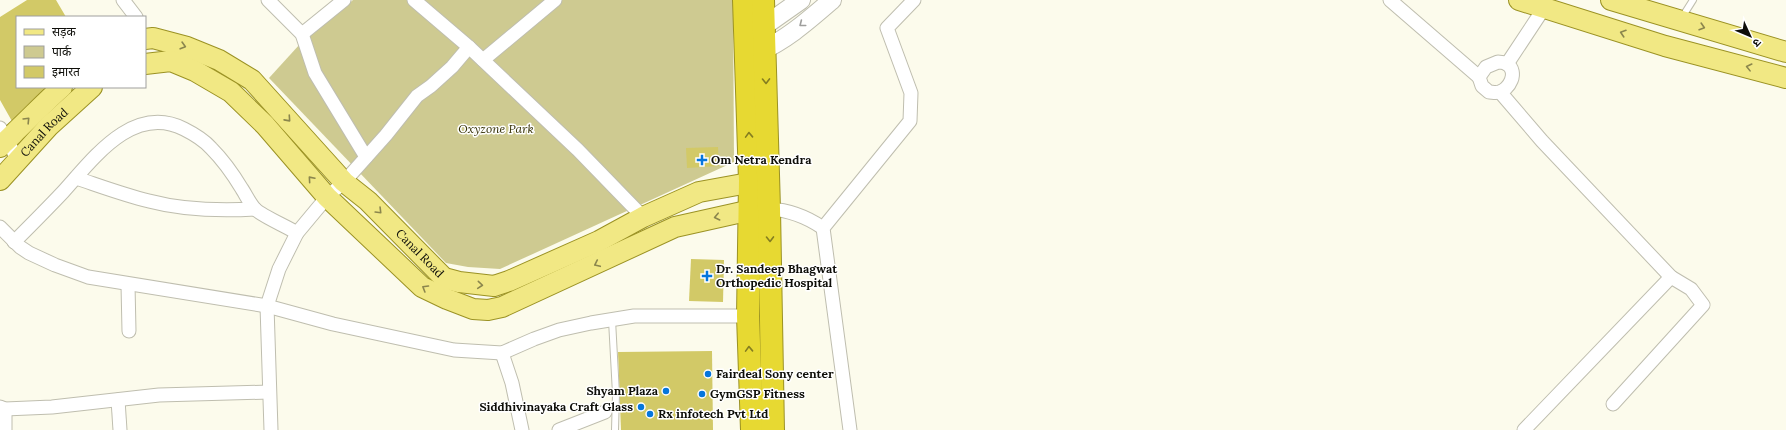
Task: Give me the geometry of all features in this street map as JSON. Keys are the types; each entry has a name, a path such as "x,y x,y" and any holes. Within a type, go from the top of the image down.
{"highway":[{"path":"744,0 754,29 766,50 759,180"},
{"path":"763,0 745,57 759,180 773,430"},
{"path":"752,430 748,316 760,210"}],"main road":[{"path":"1519,0 1664,46 1786,78"},
{"path":"1611,0 1786,52"},
{"name":"Canal Road","path":"148,35 187,47 219,60 252,80 344,182 368,201 444,278 466,283 494,286 509,281 599,241 643,217 699,192 759,180"},
{"name":"Canal Road","path":"146,64 170,61 195,71 232,92 265,125 327,196 422,287 447,300 473,309 488,310 502,307 675,227 760,210"},
{"name":"Canal Road","path":"2,138 13,135 61,88"},
{"name":"Canal Road","path":"0,180 49,126 91,88"}],"street":[{"path":"123,0 135,16"},
{"path":"268,0 302,34 315,73 366,158"},
{"path":"302,34 344,0"},
{"path":"414,0 469,47 578,150 643,217"},
{"path":"754,29 801,0"},
{"path":"745,57 766,50 794,31 832,0"},
{"path":"850,430 824,228 910,121 911,93 887,28 914,0"},
{"path":"1390,0 1479,77 1482,86 1489,92 1500,92 1510,84 1512,70 1507,64 1498,62 1486,67 1479,77"},
{"path":"483,60 553,1"},
{"path":"1507,64 1544,8"},
{"path":"271,430 267,306 279,269 298,233 327,196 344,182 366,158 417,96 432,86 452,67 469,47"},
{"path":"1500,92 1542,141 1671,277 1691,289 1703,305 1613,404"},
{"path":"14,242 46,211 118,135 134,127 147,123 164,122 179,127 197,136 210,147 235,178 255,209 298,233"},
{"path":"2,138 18,160"},
{"path":"76,178 160,204 224,211 255,209"},
{"path":"760,210 783,210 809,219 824,228"},
{"path":"0,227 14,242 40,259 77,274 128,285 179,291 267,306 333,324 434,346 479,353 502,353 559,330 634,316 748,316"},
{"path":"1524,430 1671,277"},
{"path":"128,285 129,331"},
{"path":"502,353 512,383 522,430"},
{"path":"5,430 3,408 52,407 159,395 269,392"},
{"path":"118,400 120,430"},
{"path":"559,430 605,412"}],"lane":[{"path":"1680,20 1694,0"},
{"path":"612,320 616,394 615,430"}],"green space":[{"name":"Oxyzone Park","path":"353,0 733,0 734,162 500,269 468,267 446,263 269,78 300,44"}],"building":[{"path":"27,0 56,0 65,16 16,16 16,88 53,88 13,123 0,100 0,17"},
{"path":"718,147 719,166 687,168 686,148"},
{"path":"691,259 724,260 723,302 689,301"},
{"name":"Shyam Plaza","path":"712,351 713,430 621,430 618,352"}],"place":[{"name":"Om Netra Kendra","path":"702,160"},
{"name":"Dr. Sandeep Bhagwat Orthopedic Hospital","path":"707,276"},
{"name":"Fairdeal Sony center","path":"708,374"},
{"name":"Shyam Plaza","path":"666,391"},
{"name":"GymGSP Fitness","path":"702,394"},
{"name":"Siddhivinayaka Craft Glass","path":"641,407"},
{"name":"Rx infotech Pvt Ltd","path":"650,414"}]}
